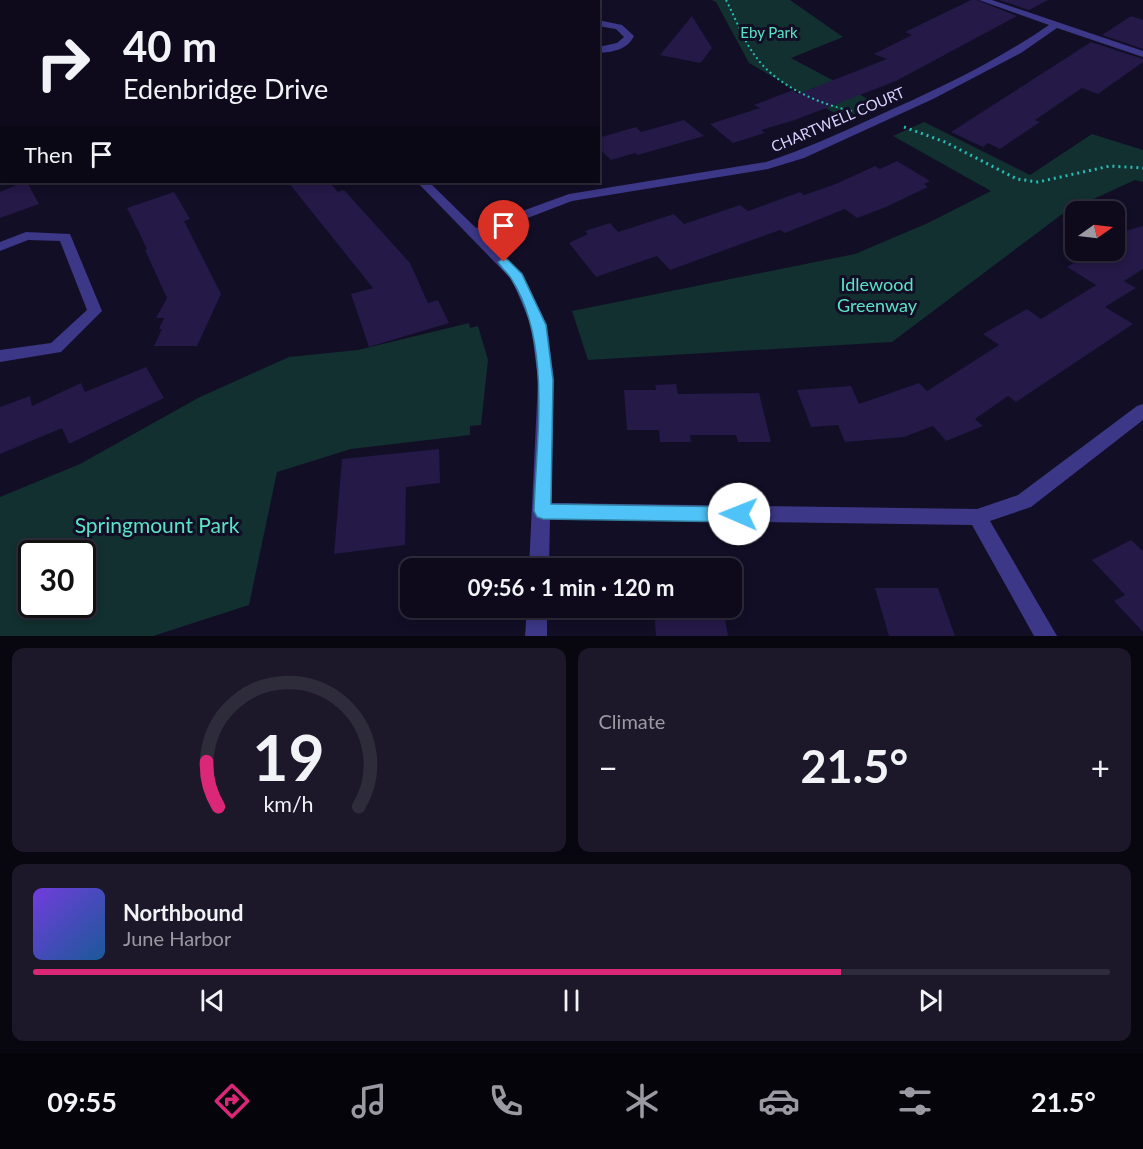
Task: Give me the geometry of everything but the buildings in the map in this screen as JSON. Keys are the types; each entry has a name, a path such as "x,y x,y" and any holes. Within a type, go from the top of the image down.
{"street":[{"path":"983,0 1143,54"},
{"path":"600,23 619,27 629,36 627,41 619,47 600,50"},
{"name":"CHARTWELL COURT","path":"476,233 569,198 768,165 800,155 929,97 1018,51 1057,24"},
{"path":"424,183 518,278 539,325 546,380 540,558"},
{"path":"0,247 26,236 65,237 95,311 55,348 0,356"},
{"path":"543,511 977,517 1024,501 1143,411"},
{"path":"977,517 1046,636"},
{"path":"536,636 537,618"}],"path":[{"path":"726,0 759,61 787,83 835,108 857,112"},
{"path":"898,123 945,142 1017,178 1038,183 1110,166 1143,168"}],"green space":[{"name":"Eby Park","path":"712,0 790,0 843,37 791,58 881,106 848,121 749,63 716,2"},
{"name":"Idlewood Greenway","path":"924,122 1030,175 1092,134 1143,150 1143,182 1135,180 1089,201 1065,201 1065,212 892,342 588,360 572,311 855,254 928,223 991,191 893,136"},
{"name":"Springmount Park","path":"469,323 470,328 478,326 488,360 481,425 470,426 470,435 351,449 277,472 249,605 153,636 0,636 0,497 80,464 198,398 289,357 358,350"}],"route":[{"path":"504,262 518,278 539,325 546,380 543,511 739,514"}]}
